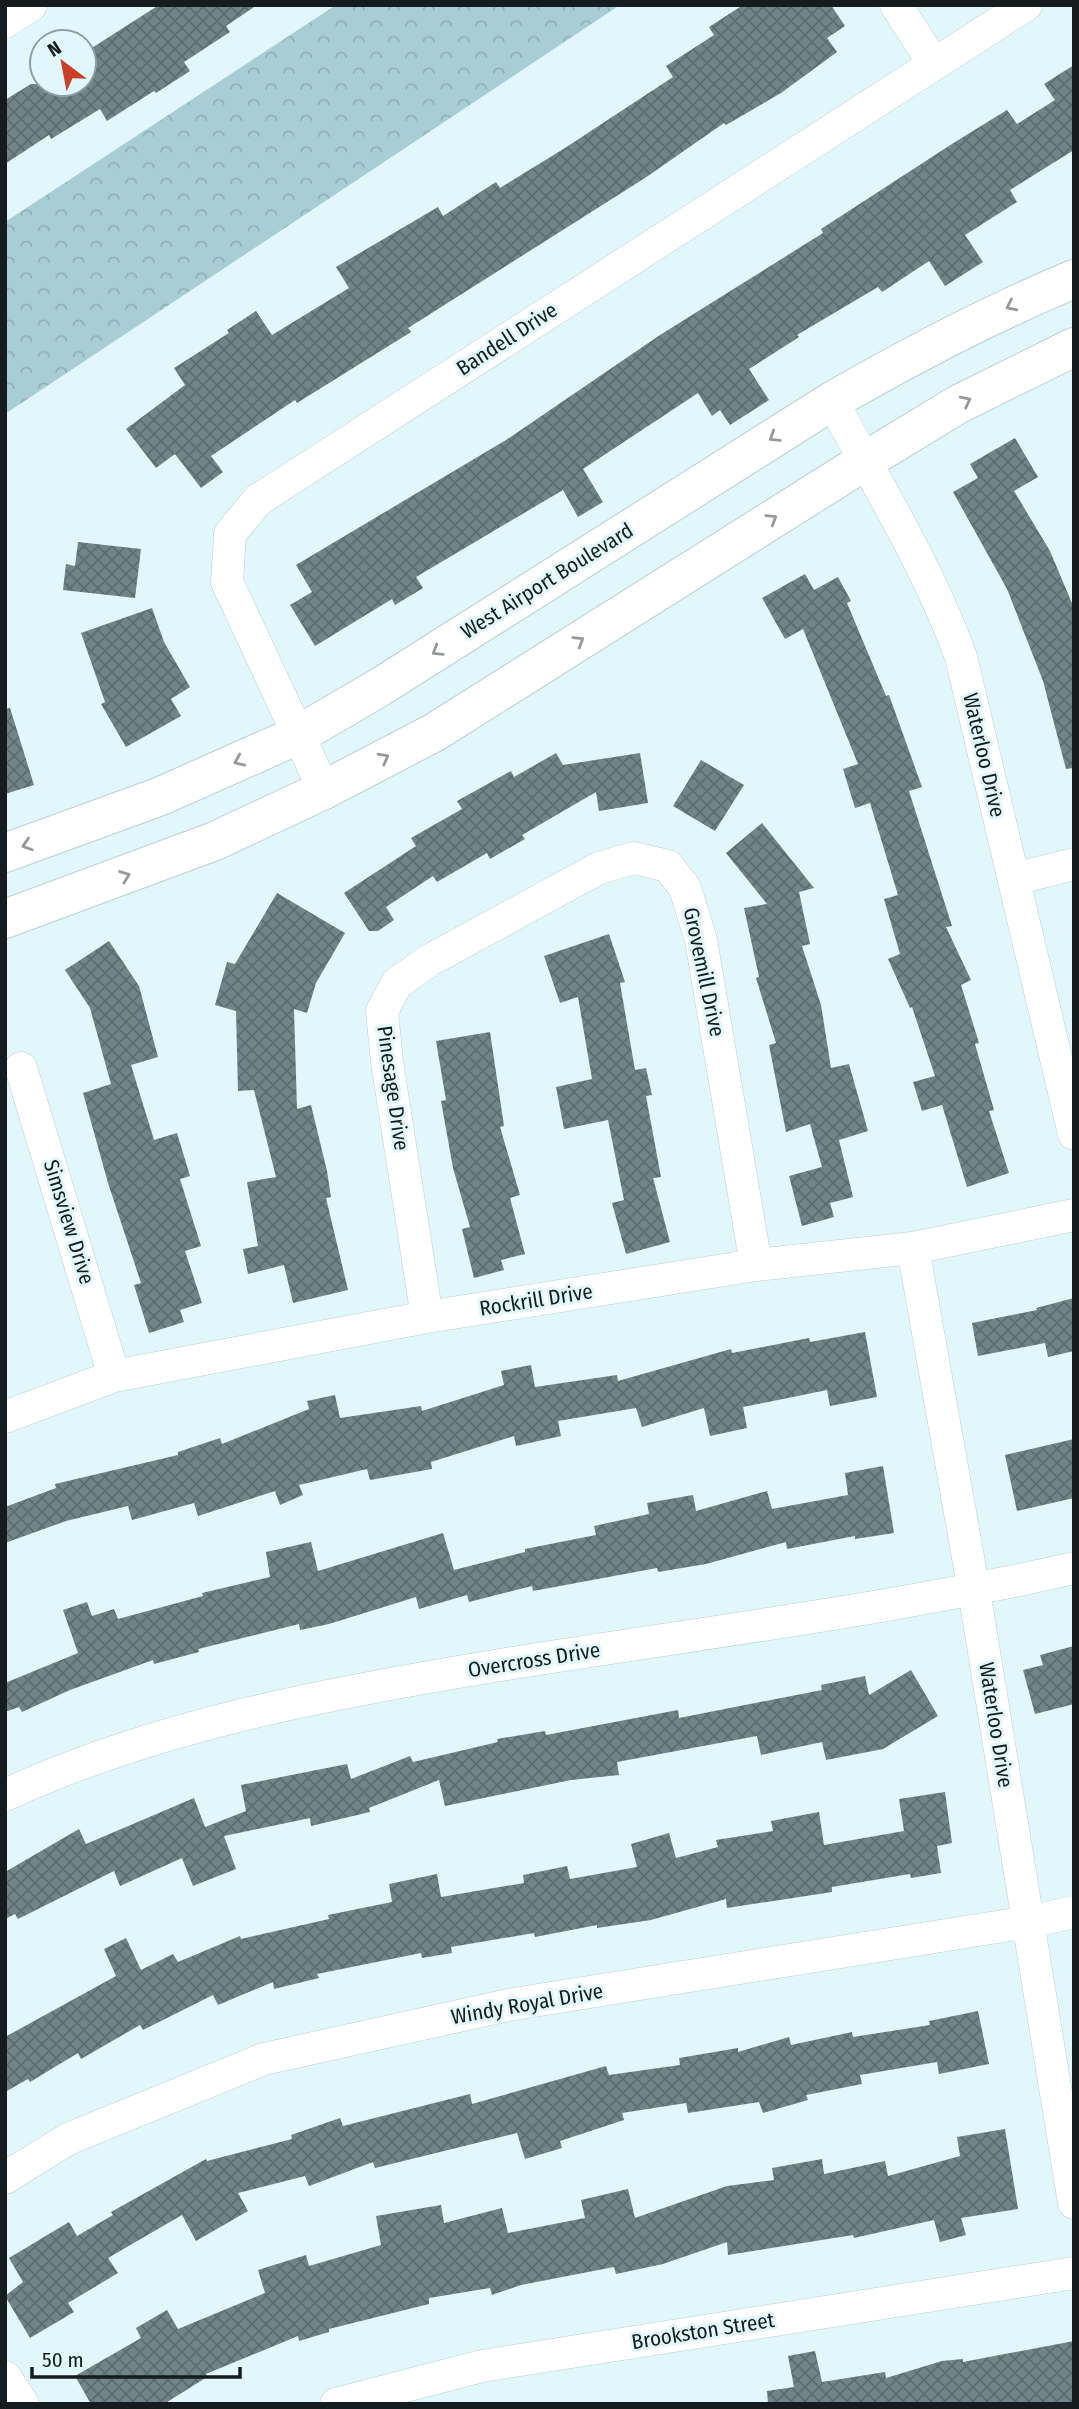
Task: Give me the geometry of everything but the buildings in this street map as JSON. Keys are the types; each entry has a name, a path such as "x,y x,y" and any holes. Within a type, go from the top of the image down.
{"main road":[{"name":"West Airport Boulevard","path":"5,853 161,796 298,735 380,687 832,401 903,360 1020,302 1074,279"},
{"path":"5,919 215,841 324,790 435,732 864,461 957,405 1074,347"}],"street":[{"path":"5,22 31,5"},
{"path":"896,5 934,64"},
{"name":"Bandell Drive","path":"324,790 227,582 230,534 258,500 1026,5"},
{"name":"Waterloo Drive","path":"832,401 924,570 957,647 1074,1134"},
{"name":"Grovemill Drive","path":"502,921 599,868 634,858 668,866 685,888 701,940 756,1265"},
{"path":"1014,879 1074,864"},
{"name":"Pinesage Drive","path":"427,1317 387,1062 382,1011 397,983 429,960 502,921"},
{"name":"Simsview Drive","path":"21,1068 114,1377"},
{"name":"Rockrill Drive","path":"5,1418 114,1377 427,1317 756,1265 913,1248 1074,1215"},
{"name":"Waterloo Drive","path":"913,1248 974,1591 1074,2203"},
{"name":"Overcross Drive","path":"5,1795 141,1744 257,1711 397,1682 974,1591 1074,1568"},
{"name":"Windy Royal Drive","path":"5,2178 68,2139 264,2059 508,2005 1028,1922 1074,1912"},
{"name":"Brookston Street","path":"336,2404 482,2366 1074,2273"},
{"path":"5,2377 23,2404"}],"green space":[{"path":"336,5 620,5 5,414 5,222"}]}
